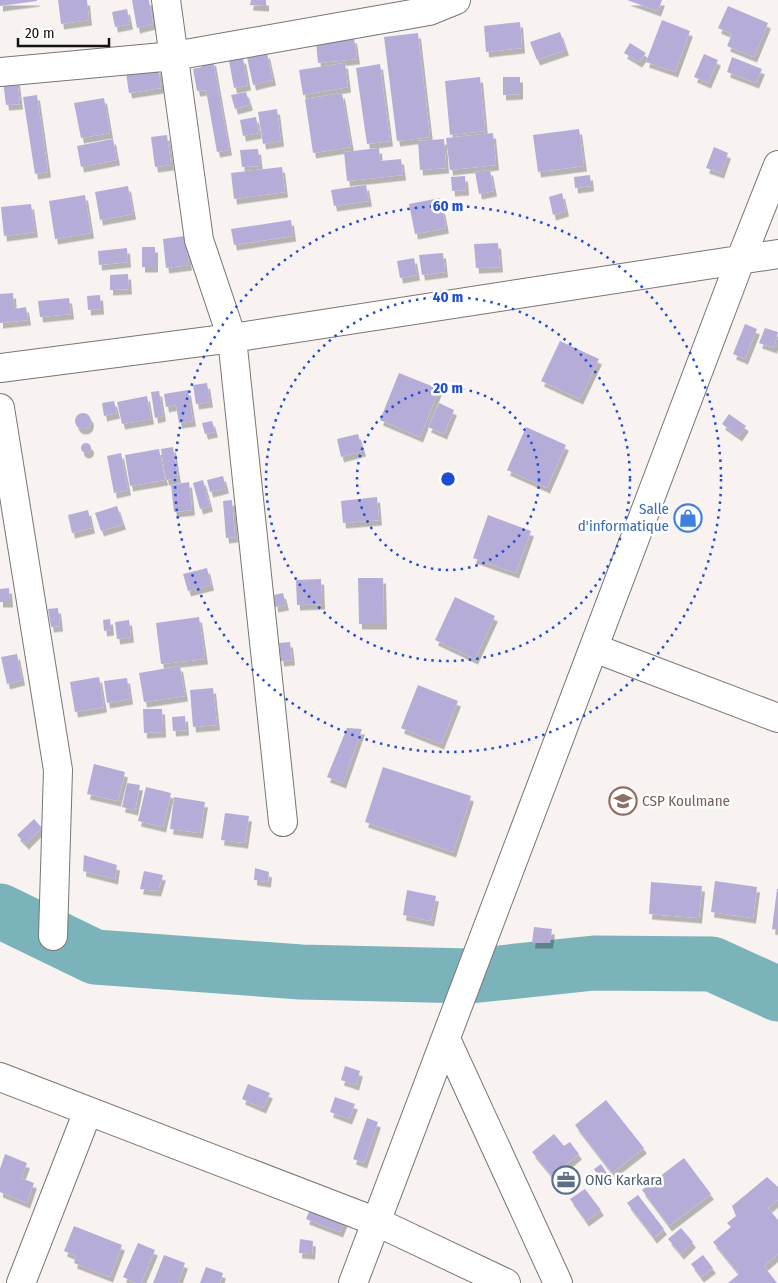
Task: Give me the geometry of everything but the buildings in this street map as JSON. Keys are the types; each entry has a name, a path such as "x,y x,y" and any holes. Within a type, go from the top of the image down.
{"street":[{"path":"166,0 199,240 232,338 283,822"},
{"path":"0,72 174,56 429,11 456,0"},
{"path":"361,1276 377,1222 778,165"},
{"path":"0,368 232,338 778,254"},
{"path":"0,408 58,770 53,936"},
{"path":"594,648 778,718"},
{"path":"446,1040 558,1283"},
{"path":"0,1077 377,1222 506,1283"},
{"path":"21,1283 88,1111"}],"waterway":[{"path":"0,911 95,957 301,972 470,976 594,963 712,964 778,994"}],"place":[{"name":"Salle d'informatique","path":"688,518"},
{"name":"CSP Koulmane","path":"623,801"},
{"name":"ONG Karkara","path":"566,1180"}]}
